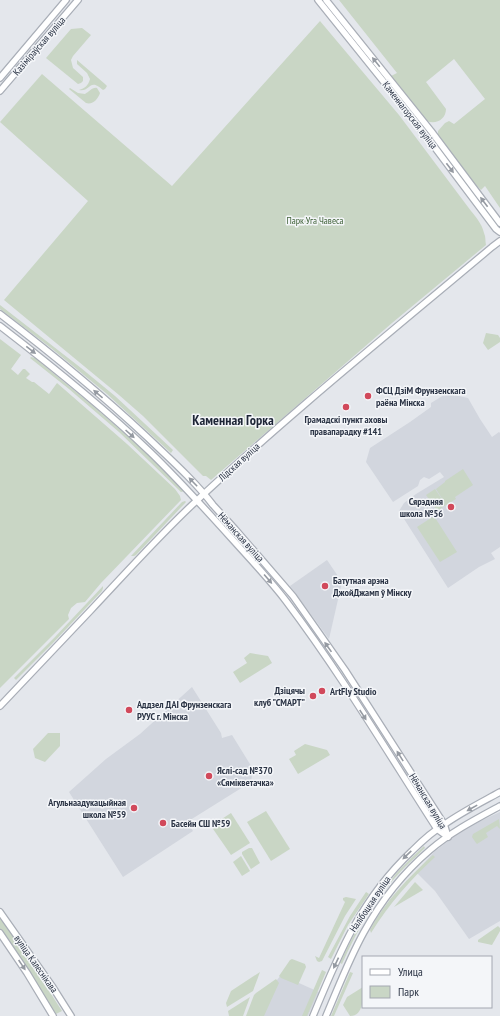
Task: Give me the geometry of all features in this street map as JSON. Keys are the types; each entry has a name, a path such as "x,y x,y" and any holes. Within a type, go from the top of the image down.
{"main road":[{"name":"Казіміраўская вуліца","path":"0,78 66,0"},
{"name":"Казіміраўская вуліца","path":"0,91 78,0"},
{"name":"Каменнагорская вуліца","path":"318,0 412,117 496,229 500,232"},
{"name":"Каменнагорская вуліца","path":"326,0 431,131 500,223"},
{"name":"Лідская вуліца","path":"0,706 136,562 204,494 266,437 500,241"},
{"name":"Нёманская вуліца","path":"0,314 123,414 171,459 204,494 293,596 345,670 444,824 448,836"},
{"name":"Нёманская вуліца","path":"0,326 61,374 112,417 149,451 198,500 269,580 286,600 307,631 437,829 448,836"},
{"path":"307,631 314,626"},
{"name":"Налібоцкая вуліца","path":"313,1016 352,930 366,906 390,873 424,839 437,829 500,792"},
{"name":"Налібоцкая вуліца","path":"326,1016 355,950 376,911 394,886 427,853 448,836 500,806"},
{"name":"вуліца Калеснікава","path":"0,912 52,986 71,1016"},
{"name":"вуліца Калеснікава","path":"0,933 27,973 53,1016"}],"shaded area":[{"path":"450,394 468,398 492,437 499,432 500,433 500,547 491,553 495,559 479,567 448,588 399,511 404,503 444,477 440,472 429,479 424,477 420,480 418,486 393,502 366,462 370,448 431,407 431,403 444,395"},
{"path":"327,560 342,582 329,639 290,586"},
{"path":"192,687 221,733 222,738 232,735 253,769 251,782 187,822 193,831 123,877 69,792 106,759 140,734"},
{"path":"500,812 500,921 469,939 435,891 416,872 434,852 465,828"},
{"path":"281,975 319,992 308,1016 248,1016"}],"green space":[{"path":"339,0 500,0 500,208 485,186 481,190 470,179 438,136 438,131 445,123 449,121 454,124 485,99 454,59 426,82 446,109 444,116 437,122 427,121 391,76 397,73"},
{"name":"Парк Уга Чавеса","path":"320,21 399,115 477,218 485,236 486,245 392,323 211,480 206,476 203,476 143,416 119,395 4,300 88,201 0,122 42,74 172,186"},
{"path":"82,28 91,35 71,60 73,68 83,77 83,81 78,84 46,58 71,29"},
{"path":"77,60 107,86 105,89 103,90 98,86 92,85 86,89 79,90 86,86 90,79 87,73 77,64"},
{"path":"70,88 78,93 85,94 92,89 97,88 100,93 95,101 86,103 69,89"},
{"path":"0,305 115,396 173,450 171,453 107,394 0,309"},
{"path":"486,333 498,335 500,338 500,342 488,350 483,343"},
{"path":"0,339 21,355 11,369 18,375 23,369 25,369 30,374 26,378 34,382 49,394 57,383 127,444 175,489 181,500 101,583 85,602 77,603 71,608 68,615 69,619 0,688"},
{"path":"30,358 35,358 92,405 140,447 185,491 181,492 119,432"},
{"path":"463,469 473,485 446,505 436,489"},
{"path":"435,489 446,505 437,511 426,495"},
{"path":"182,502 186,502 136,555 131,556"},
{"path":"434,516 457,552 440,562 417,527"},
{"path":"103,586 102,591 16,680 14,678"},
{"path":"250,653 268,656 272,663 240,683 233,672 247,663 244,658"},
{"path":"48,733 60,733 60,746 45,762 35,758 33,749"},
{"path":"305,744 327,750 330,755 298,774 289,759 296,755 294,751"},
{"path":"266,811 290,849 271,861 247,822"},
{"path":"231,813 250,843 231,855 211,826"},
{"path":"499,819 500,829 497,826 486,833 488,837 477,844 472,837 473,834"},
{"path":"424,846 425,848 395,877 377,900 361,925 342,964 340,963 357,930 377,898 399,870"},
{"path":"252,848 260,863 251,869 242,854 242,852"},
{"path":"433,855 435,857 400,893 371,933 370,930 376,919 390,899"},
{"path":"241,856 250,871 242,876 233,862"},
{"path":"415,882 423,890 394,907"},
{"path":"366,892 369,894 348,925 331,959 328,957 350,916"},
{"path":"346,897 356,899 345,916 322,961 319,962 315,956 319,958 345,902 343,898"},
{"path":"0,918 15,938 62,1011 56,1014 19,956 0,930"},
{"path":"498,926 500,931 492,945 478,942 478,940"},
{"path":"292,959 305,964 306,967 298,985 279,976"},
{"path":"322,970 326,972 307,1016 302,1016"},
{"path":"260,972 253,991 227,1007 226,1003 231,991"},
{"path":"350,972 353,973 334,1016 331,1016"},
{"path":"276,979 279,983 264,1016 246,1016 254,995"},
{"path":"362,988 362,1005 358,1013 355,1015 350,1016 343,1005 347,997"},
{"path":"250,997 243,1016 229,1016 228,1011"}],"place":[{"name":"ФСЦ ДзіМ Фрунзенскага раёна Мінска","path":"368,396"},
{"name":"Грамадскі пункт аховы правапарадку #141","path":"346,407"},
{"name":"Сярэдняя школа №56","path":"451,507"},
{"name":"Батутная арэна ДжойДжамп ў Мінску","path":"325,586"},
{"name":"ArtFly Studio","path":"322,691"},
{"name":"Дзіцячы клуб \"СМАРТ\"","path":"313,696"},
{"name":"Аддзел ДАІ Фрунзенскага РУУС г. Мінска","path":"129,710"},
{"name":"Яслі-сад №370 «Сямікветачка»","path":"209,776"},
{"name":"Агульнаадукацыйная школа №59","path":"134,808"},
{"name":"Басейн СШ №59","path":"163,823"}],"district":[{"name":"Каменная Горка","path":"233,420"}]}
